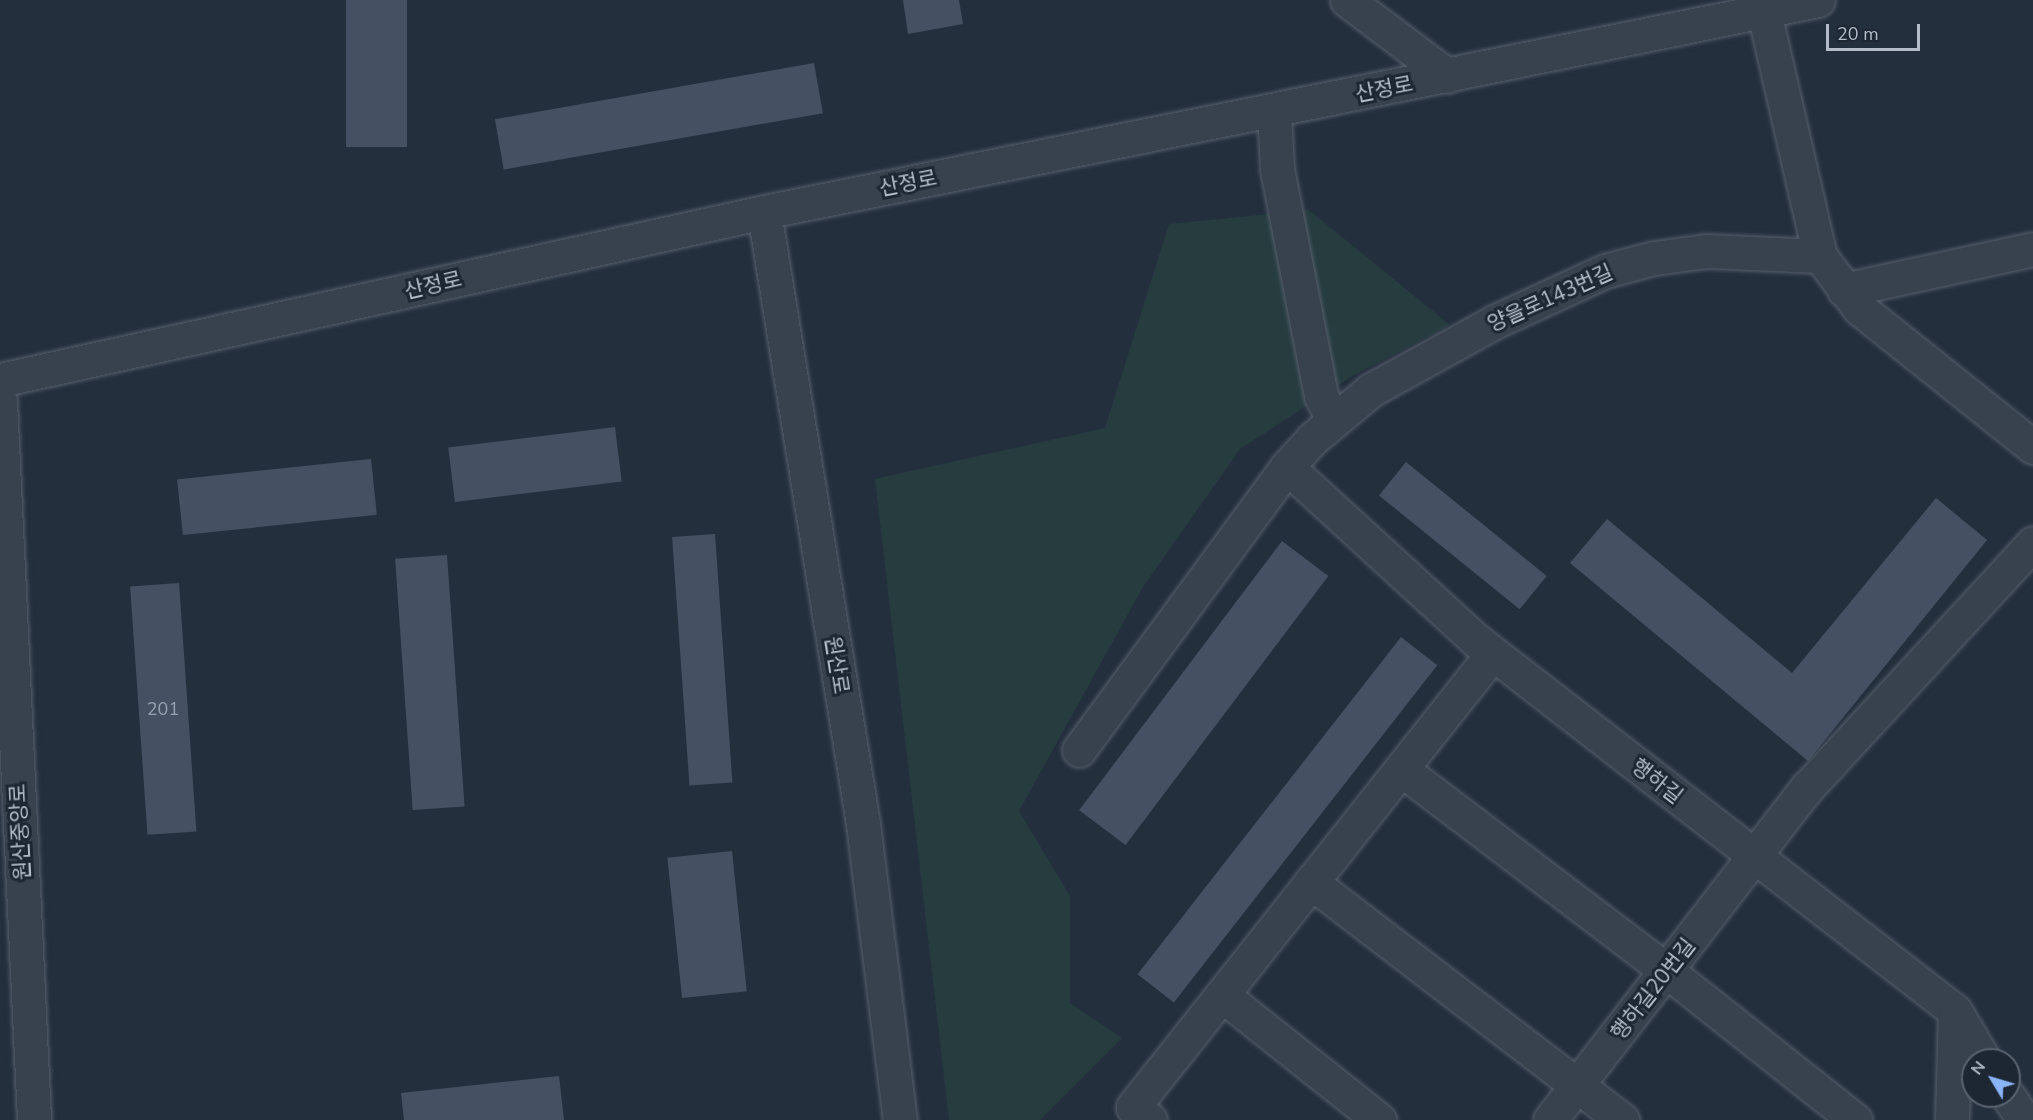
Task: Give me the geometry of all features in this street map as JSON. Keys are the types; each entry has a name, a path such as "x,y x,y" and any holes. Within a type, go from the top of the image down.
{"street":[{"path":"1347,0 1448,76"},
{"name":"산정로","path":"0,380 764,212 1818,0"},
{"path":"1764,12 1820,256 1859,308 2033,447"},
{"path":"1274,111 1279,181 1321,396 1333,420"},
{"name":"원산로","path":"764,212 863,824 900,1120"},
{"path":"1844,290 2033,249"},
{"name":"양을로143번길","path":"1079,750 1287,467 1333,420 1371,390 1433,354 1557,291 1605,271 1654,258 1706,251 1820,256"},
{"name":"원산중앙로","path":"0,401 34,1120"},
{"name":"행하길","path":"1287,467 1493,653 1955,1011"},
{"name":"행하길20번길","path":"1550,1120 1756,857 1807,788 2033,543"},
{"path":"1150,1120 1134,1107 1493,653"},
{"path":"1401,769 1667,971 1855,1120"},
{"path":"1311,882 1622,1120"},
{"path":"1222,995 1379,1120"},
{"path":"1955,1011 1977,1048"},
{"path":"1952,1120 1955,1011"}],"green space":[{"path":"1309,210 1450,325 1354,375 1240,449 1143,587 1019,811 1070,896 1070,1003 1122,1038 1040,1120 949,1120 875,479 1105,428 1169,224"}],"building":[{"path":"346,0 407,0 407,147 346,147"},
{"path":"903,0 959,0 963,24 908,34"},
{"path":"814,63 823,113 504,169 495,119"},
{"path":"615,427 622,482 455,502 448,447"},
{"path":"371,459 377,515 183,535 177,479"},
{"path":"1406,462 1547,576 1520,609 1379,495"},
{"path":"1936,498 1987,540 1808,761 1570,563 1607,519 1792,673"},
{"path":"715,534 732,782 689,785 672,537"},
{"path":"1282,541 1328,576 1126,845 1079,810"},
{"path":"447,555 465,806 413,810 395,559"},
{"path":"179,583 196,831 147,835 130,586"},
{"path":"1401,637 1437,665 1174,1003 1137,974"},
{"path":"732,851 747,991 682,998 667,858"},
{"path":"559,1076 564,1120 404,1120 401,1093"}]}
